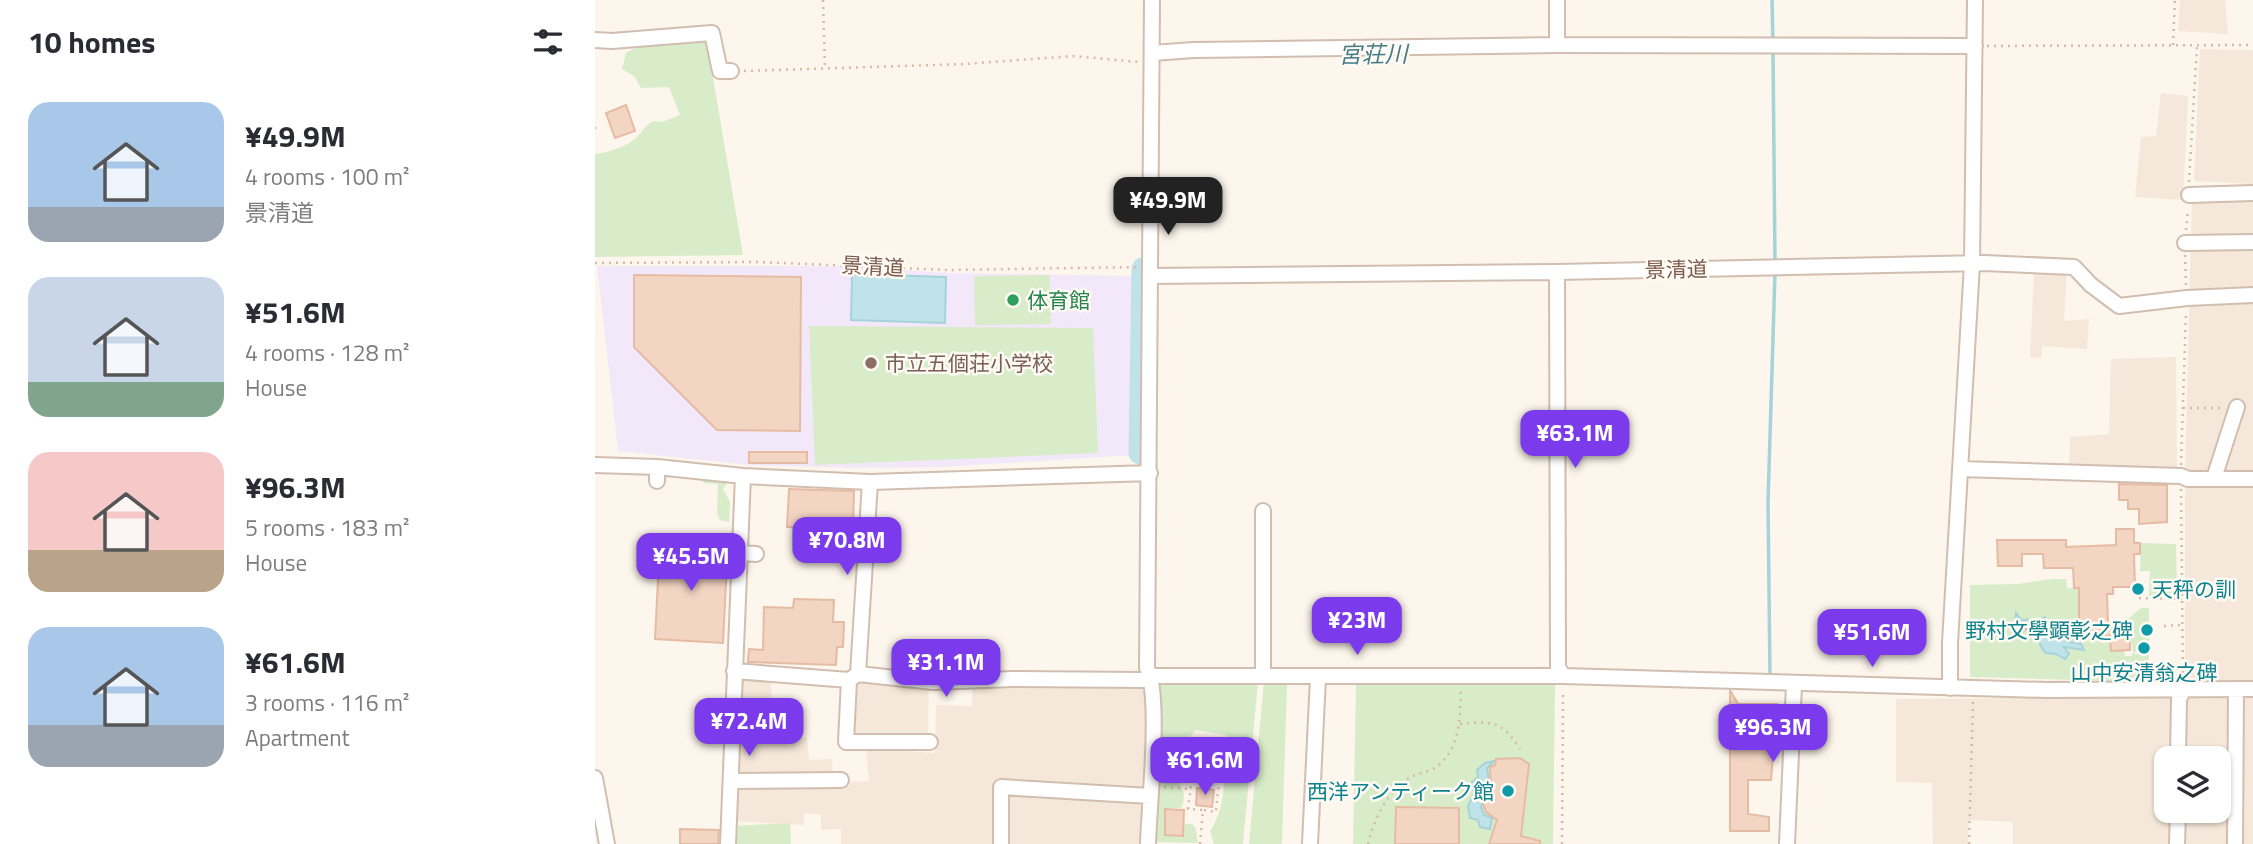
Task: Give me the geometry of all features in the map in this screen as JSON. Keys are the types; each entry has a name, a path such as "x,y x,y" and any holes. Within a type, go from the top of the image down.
{"street":[{"path":"1148,844 1153,707 1151,676 1147,667 1152,0"},
{"path":"1557,0 1557,45"},
{"path":"1949,688 1949,643 1972,264 1975,0"},
{"path":"595,40 712,33 720,71 731,71"},
{"path":"1152,59 1194,50 1557,45 1975,46"},
{"path":"2189,195 2253,193"},
{"path":"2185,243 2253,242"},
{"name":"景清道","path":"1150,271 1557,272 1972,264 2074,267 2091,285 2119,306 2187,298 2253,295"},
{"path":"1557,272 1558,667 1563,676"},
{"path":"2214,478 2237,408"},
{"path":"595,465 657,474 870,482 1150,473"},
{"path":"1960,469 2181,476 2188,479 2253,479"},
{"path":"728,844 740,553 734,530 743,476"},
{"path":"870,482 846,742 930,742"},
{"path":"1263,511 1263,675"},
{"path":"740,553 756,554"},
{"path":"734,671 933,682 1013,679 1143,680 1151,676 1563,676 1949,688 2183,691 2253,689"},
{"path":"1310,844 1318,677"},
{"path":"1787,844 1794,685"},
{"path":"2235,844 2236,690"},
{"path":"2178,746 2179,699 2183,691"},
{"path":"595,778 607,844"},
{"path":"731,781 841,780"},
{"path":"1001,844 1001,787 1150,791"},
{"path":"2177,844 2178,823"}],"path":[{"path":"823,0 825,69"},
{"path":"2173,45 2175,0"},
{"path":"2183,691 2179,625 2187,298 2185,243 2197,45"},
{"path":"1975,46 2253,45"},
{"path":"731,71 965,64 1073,56 1152,59"},
{"name":"景清道","path":"595,263 794,263 948,270 1150,271"},
{"path":"2183,408 2237,408"},
{"path":"2140,598 2180,599"},
{"path":"2026,630 2027,618"},
{"path":"2164,626 2179,625"},
{"path":"1562,844 1563,676"},
{"path":"1369,844 1371,831 1389,798 1407,779 1442,763 1460,724 1461,677"},
{"path":"1969,844 1974,687"},
{"path":"1460,724 1497,723 1506,729 1520,749"},
{"path":"1192,777 1219,781 1216,812 1188,809 1191,789 1192,777"},
{"path":"1150,791 1191,789"},
{"path":"1200,844 1203,810"}],"shaded area":[{"path":"2180,0 2225,0 2228,34 2178,31"},
{"path":"2200,49 2253,50 2253,184 2194,181"},
{"path":"2161,93 2188,96 2183,200 2135,197 2141,137 2156,136"},
{"path":"2253,197 2253,474 2185,472 2192,199"},
{"name":"市立五個荘小学校","path":"597,266 846,266 949,273 1135,276 1134,455 945,467 851,468 750,465 618,451"},
{"path":"2067,270 2064,321 2089,319 2087,349 2042,346 2041,358 2030,357 2034,272"},
{"path":"2176,357 2177,473 2069,468 2070,437 2109,434 2111,359"},
{"path":"2253,483 2253,684 2191,683 2185,675 2185,490 2192,484"},
{"path":"741,677 771,679 773,740 807,737 809,760 832,759 833,775 734,778"},
{"path":"855,682 929,686 928,735 854,738"},
{"path":"973,683 1146,684 1143,844 841,844 841,829 821,830 821,815 804,813 804,825 733,821 735,786 869,781 866,748 935,753 936,705 972,706"},
{"path":"2253,696 2253,844 2013,844 2013,822 1969,820 1968,844 1933,844 1932,783 1896,782 1896,699"}],"green space":[{"path":"707,42 743,255 595,257 595,154 612,151 629,143 654,121 662,122 680,115 669,87 641,88 634,76 622,69 626,53 637,47"},
{"name":"体育館","path":"1050,275 1051,324 975,325 974,276"},
{"path":"809,326 1093,328 1098,453 815,465"},
{"path":"703,480 728,482 723,489 730,502 729,522 720,520 717,513 718,484 703,483"},
{"path":"2141,543 2176,544 2177,597 2149,596 2150,571 2140,571"},
{"path":"2066,579 2067,588 2085,589 2085,598 2078,599 2079,637 2110,635 2110,651 2124,651 2125,656 2132,656 2133,652 2128,619 2141,608 2149,608 2149,651 2134,652 2149,652 2149,682 1970,677 1970,585 2018,584"},
{"path":"1264,681 1287,683 1282,844 1249,844"},
{"path":"1258,682 1243,844 1214,844 1210,831 1220,810 1227,735 1196,730 1189,738 1184,752 1184,771 1179,784 1184,799 1181,808 1164,808 1164,835 1183,837 1184,824 1192,824 1196,829 1198,843 1154,842 1160,683"},
{"path":"1356,682 1555,685 1553,844 1353,844"},
{"path":"790,823 791,844 734,844 733,826"}],"water":[{"path":"852,274 946,277 945,323 851,320"},
{"path":"2016,613 2022,621 2028,619 2035,623 2045,617 2048,625 2060,629 2067,641 2081,644 2084,650 2064,647 2069,654 2065,659 2046,653 2035,630 2027,628 2020,633 2011,629"},
{"path":"1494,761 1487,768 1490,785 1485,788 1488,796 1481,806 1484,815 1492,818 1490,829 1480,827 1478,820 1470,818 1468,806 1474,794 1471,783 1478,777 1477,770 1485,763"}],"building":[{"path":"626,105 635,131 615,138 606,113"},
{"path":"634,275 801,277 800,431 717,430 634,347"},
{"path":"749,452 807,452 807,463 749,463"},
{"path":"2119,484 2167,485 2167,522 2139,524 2139,509 2128,509 2128,500 2119,500"},
{"path":"789,489 854,491 853,529 787,527"},
{"path":"2116,529 2134,529 2134,543 2140,543 2140,554 2134,554 2135,587 2113,587 2113,594 2107,594 2108,623 2130,624 2130,650 2111,651 2110,636 2079,636 2079,588 2074,588 2073,568 2044,568 2043,554 2022,554 2022,566 1998,566 1997,540 2066,540 2066,547 2116,545"},
{"path":"660,539 681,540 681,550 705,551 706,542 728,543 723,643 655,639"},
{"path":"794,599 834,600 833,622 844,622 843,647 837,647 836,665 748,662 749,649 763,650 764,607 793,608"},
{"path":"1730,690 1738,704 1777,704 1771,780 1748,780 1748,814 1769,817 1769,831 1730,831"},
{"path":"1204,738 1217,740 1215,757 1202,756"},
{"name":"西洋アンティーク館","path":"1520,758 1529,764 1521,836 1540,841 1540,844 1489,844 1497,820 1486,812 1483,804 1490,794 1490,767 1495,765 1496,759"},
{"path":"1197,788 1214,790 1212,807 1196,805"},
{"path":"1396,807 1459,808 1459,844 1395,844"},
{"path":"1165,809 1184,810 1183,836 1165,835"},
{"path":"680,829 719,830 718,844 680,844"}],"waterway":[{"path":"1772,0 1773,43"},
{"path":"1773,51 1775,264"},
{"name":"宮荘川","path":"1140,453 1143,269"},
{"path":"1770,677 1768,502 1775,272"}],"place":[{"name":"体育館","path":"1013,300"},
{"name":"市立五個荘小学校","path":"871,363"},
{"name":"天秤の訓","path":"2138,589"},
{"name":"野村文學顕彰之碑","path":"2147,630"},
{"name":"山中安清翁之碑","path":"2144,648"},
{"name":"西洋アンティーク館","path":"1508,791"}]}
